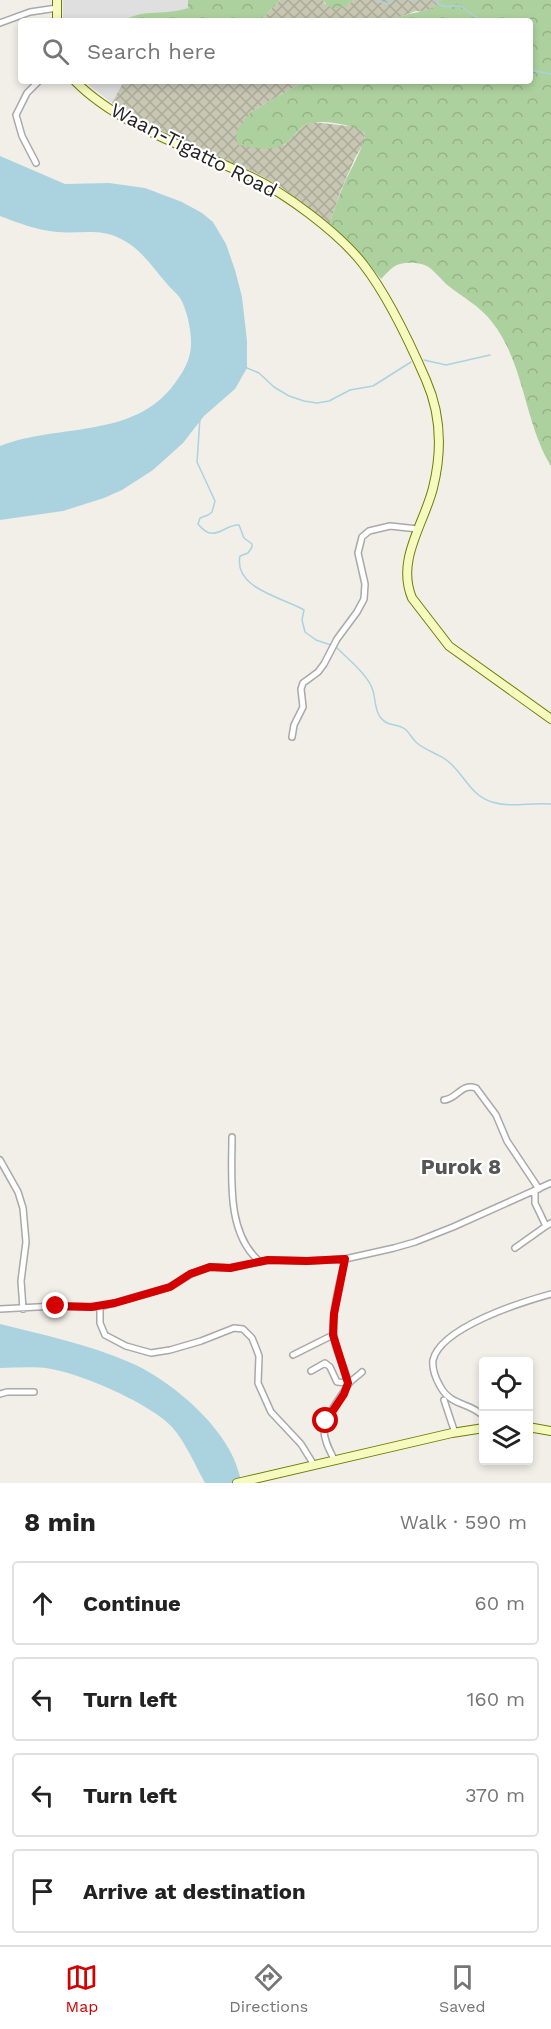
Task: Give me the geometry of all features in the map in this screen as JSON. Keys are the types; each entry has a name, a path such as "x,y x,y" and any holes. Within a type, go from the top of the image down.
{"street":[{"path":"0,22 57,4"},
{"path":"36,84 27,93 16,115 22,136 36,163"},
{"name":"Waan-Tigatto Road","path":"79,84 154,134 267,185 311,215 361,261 378,287 419,363 437,409 439,429 434,486 406,569 412,598 448,646 551,719"},
{"path":"292,737 294,724 303,707 301,689 303,683 318,672 324,664 337,639 364,599 365,584 358,553 362,537 369,531 390,526 418,529"},
{"path":"444,1100 451,1099 464,1087 476,1088 496,1115 507,1141 537,1190 535,1203 548,1224 515,1248"},
{"path":"232,1137 232,1185 237,1224 252,1253 259,1261"},
{"path":"0,1160 18,1192 23,1208 26,1242 21,1281 23,1309"},
{"path":"0,1309 56,1306 99,1307 170,1287 201,1269 210,1267 239,1267 259,1261 345,1259 415,1242 551,1183"},
{"path":"345,1259 334,1314 333,1335 348,1383"},
{"path":"479,1413 456,1403 440,1386 433,1369 436,1353 452,1338 488,1315 506,1307 551,1294"},
{"path":"99,1307 100,1323 105,1335 147,1353 170,1350 234,1328 248,1332 259,1356 258,1383 264,1398 271,1412 294,1435 314,1465"},
{"path":"293,1355 333,1335"},
{"path":"311,1371 321,1363 325,1363 330,1367 337,1382 348,1383"},
{"path":"334,1461 324,1427 348,1383 362,1372"},
{"path":"0,1394 34,1392"},
{"path":"444,1400 454,1433"},
{"path":"533,1428 551,1431"},
{"path":"237,1483 264,1479 314,1465 479,1429"}],"shaded area":[{"path":"63,0 188,0 188,8 179,12 127,18 63,18"},
{"path":"280,0 323,0 325,4 349,4 354,0 441,0 439,4 426,12 416,11 398,18 263,18"},
{"path":"88,84 123,84 112,103"},
{"path":"122,84 300,84 251,112 284,145 303,126 313,122 356,127 365,133 364,143 341,190 329,225 281,187 256,173 170,136 112,103"}],"green space":[{"path":"188,0 280,0 263,18 128,18 147,13 171,12 188,8"},
{"path":"323,0 354,0 346,6 334,8"},
{"path":"441,0 551,0 551,466 535,431 511,356 503,338 487,316 446,284 430,268 422,264 399,264 381,279 363,257 329,225 345,182 362,147 365,133 343,125 316,122 302,127 287,142 276,148 239,145 236,139 237,130 251,112 300,84 533,84 533,18 398,18 425,11"}],"water":[{"path":"0,156 65,184 109,183 145,188 182,202 213,222 226,244 242,297 247,341 247,368 235,389 204,416 183,443 153,470 122,490 63,511 0,520 0,446 46,434 117,422 139,414 158,401 175,383 188,360 191,337 188,319 180,298 146,258 127,242 104,233 42,230 0,216"},
{"path":"0,1324 98,1350 129,1362 159,1378 189,1401 215,1428 233,1457 242,1483 205,1483 186,1447 172,1427 149,1409 115,1391 80,1377 51,1369 0,1368"}],"waterway":[{"path":"378,1 388,4 393,0"},
{"path":"409,0 418,0"},
{"path":"433,0 445,7 459,5 478,18"},
{"path":"533,71 551,74"},
{"path":"424,360 446,365 490,355"},
{"path":"247,368 259,373 274,387 289,396 317,403 329,401 350,390 373,386 411,362"},
{"path":"200,418 197,462 215,501 212,512 200,518 198,524 209,533 239,525 244,538 252,544 248,553 240,556 240,567 244,577 262,591 304,610 302,620 305,632 316,640 331,645"},
{"path":"336,647 366,677 381,718 387,723 405,729 420,745 445,759 477,794 499,804 551,804"}],"district":[{"name":"Purok 8","path":"461,1167"}],"route":[{"path":"56,1306 99,1307 115,1303 170,1287 190,1274 210,1267 239,1267 259,1261 278,1259 307,1261 345,1259 334,1314 333,1335 348,1383 347,1389 326,1421"}]}
